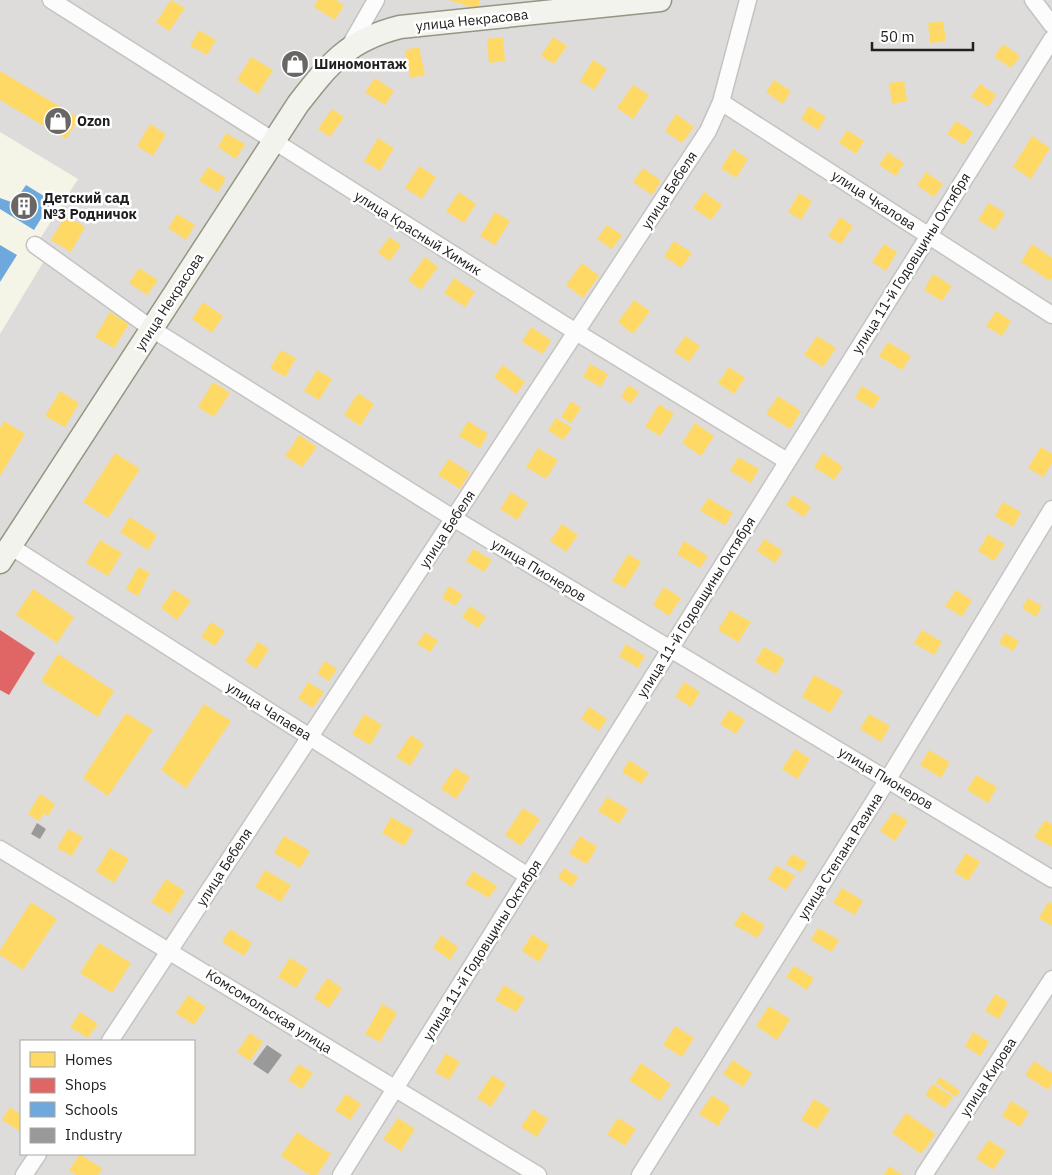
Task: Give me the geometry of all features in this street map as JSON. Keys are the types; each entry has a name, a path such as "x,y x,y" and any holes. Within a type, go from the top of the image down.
{"street":[{"name":"улица Красный Химик","path":"51,0 576,332 787,461"},
{"name":"улица Некрасова","path":"348,49 376,0"},
{"name":"улица Некрасова","path":"5,554 298,104 324,71 348,49 374,34 400,27 660,0"},
{"name":"улица Бебеля","path":"111,1040 708,131 721,102 748,0"},
{"path":"1033,0 1052,25"},
{"name":"улица 11-й Годовщины Октября","path":"341,1175 1052,39"},
{"name":"улица Чкалова","path":"721,102 1052,315"},
{"name":"улица Пионеров","path":"36,245 152,329 453,518 1052,879"},
{"name":"улица Степана Разина","path":"640,1175 888,779 1052,509"},
{"name":"улица Чапаева","path":"5,554 309,737 528,876"},
{"name":"Комсомольская улица","path":"0,849 538,1175"},
{"name":"улица Кирова","path":"924,1175 1052,979"},
{"path":"24,1175 37,1155"}],"shaded area":[{"path":"0,0 1052,0 1052,1175 0,1175"},
{"path":"0,132 78,179 36,245 47,256 0,334"}],"building: Homes":[{"path":"171,0 185,8 169,31 156,22"},
{"path":"318,0 336,0 344,5 335,20 314,7"},
{"path":"449,0 480,0 478,9"},
{"path":"943,21 946,41 930,43 928,23"},
{"path":"199,30 216,40 207,55 190,46"},
{"path":"503,37 505,61 489,63 487,39"},
{"path":"553,37 567,46 554,64 541,56"},
{"path":"1003,44 1020,56 1011,68 994,57"},
{"path":"419,47 425,75 410,78 405,50"},
{"path":"251,57 273,70 258,94 237,80"},
{"path":"593,60 607,69 594,90 580,81"},
{"path":"0,71 79,118 66,139 0,100"},
{"path":"375,78 394,91 385,105 365,92"},
{"path":"774,80 791,91 783,104 766,92"},
{"path":"904,81 907,101 892,104 889,83"},
{"path":"980,84 996,95 988,107 971,96"},
{"path":"633,85 649,95 633,119 617,108"},
{"path":"809,106 826,117 818,130 801,119"},
{"path":"332,109 344,117 330,137 318,129"},
{"path":"676,114 694,127 682,143 665,131"},
{"path":"956,121 973,132 964,145 947,134"},
{"path":"150,124 166,134 153,156 137,146"},
{"path":"847,130 864,141 856,154 839,143"},
{"path":"226,133 245,144 236,159 218,147"},
{"path":"1032,136 1050,148 1031,179 1013,167"},
{"path":"378,138 394,148 380,171 364,161"},
{"path":"733,149 748,159 736,178 721,168"},
{"path":"888,152 904,163 896,176 879,165"},
{"path":"419,166 436,177 422,199 405,188"},
{"path":"208,167 226,178 218,192 199,181"},
{"path":"643,168 661,181 652,195 633,182"},
{"path":"926,172 943,184 934,197 917,185"},
{"path":"459,192 476,204 464,223 446,211"},
{"path":"704,192 722,205 711,220 693,208"},
{"path":"799,193 812,201 801,220 788,212"},
{"path":"989,203 1005,213 995,230 978,220"},
{"path":"495,212 510,221 495,245 480,236"},
{"path":"177,214 195,225 186,240 168,228"},
{"path":"66,215 85,227 71,252 51,240"},
{"path":"840,217 853,226 841,244 828,236"},
{"path":"607,225 622,235 612,249 597,239"},
{"path":"389,237 401,245 390,261 378,253"},
{"path":"674,241 692,253 681,268 664,256"},
{"path":"884,244 897,252 886,271 872,262"},
{"path":"1032,244 1052,258 1052,278 1050,281 1021,262"},
{"path":"425,257 438,267 421,290 408,280"},
{"path":"582,263 599,276 583,298 566,285"},
{"path":"139,268 158,280 147,295 129,283"},
{"path":"933,274 952,286 942,301 924,290"},
{"path":"454,278 475,292 465,307 444,293"},
{"path":"634,300 650,311 633,334 618,322"},
{"path":"203,302 223,316 212,333 192,319"},
{"path":"996,311 1011,321 1002,336 986,326"},
{"path":"110,312 129,324 114,348 95,337"},
{"path":"531,327 551,340 543,354 522,342"},
{"path":"685,336 700,346 689,362 674,352"},
{"path":"817,336 836,348 823,367 804,355"},
{"path":"888,342 911,356 902,370 879,356"},
{"path":"281,350 296,358 285,377 270,368"},
{"path":"590,364 608,374 601,387 583,377"},
{"path":"503,365 525,382 516,394 494,377"},
{"path":"729,367 745,378 734,394 718,383"},
{"path":"317,370 332,379 319,400 304,391"},
{"path":"213,382 230,393 214,417 198,407"},
{"path":"628,385 639,392 631,404 621,397"},
{"path":"862,386 880,397 873,409 855,398"},
{"path":"60,391 79,403 65,427 45,416"},
{"path":"358,393 374,404 360,426 344,415"},
{"path":"778,396 801,411 790,429 766,414"},
{"path":"571,401 581,408 571,423 561,417"},
{"path":"659,404 674,414 660,436 645,427"},
{"path":"556,418 572,428 563,440 548,430"},
{"path":"4,421 25,434 0,476 0,428"},
{"path":"468,421 488,434 480,448 459,436"},
{"path":"695,423 714,436 701,456 682,443"},
{"path":"299,435 317,447 302,467 285,456"},
{"path":"1041,447 1052,454 1052,463 1043,477 1028,468"},
{"path":"538,448 558,460 546,479 526,467"},
{"path":"115,453 140,469 108,518 83,502"},
{"path":"823,453 843,467 834,480 814,467"},
{"path":"738,457 759,469 751,483 730,471"},
{"path":"449,459 470,473 460,489 438,475"},
{"path":"511,492 528,503 517,520 500,509"},
{"path":"793,495 811,507 804,517 786,505"},
{"path":"708,498 733,513 725,525 700,511"},
{"path":"1003,502 1021,512 1013,527 995,516"},
{"path":"130,517 157,535 148,550 120,532"},
{"path":"562,524 578,535 566,552 550,541"},
{"path":"988,534 1005,544 994,561 978,551"},
{"path":"764,539 783,551 775,563 757,551"},
{"path":"100,540 122,553 108,576 86,563"},
{"path":"684,541 708,556 700,568 677,554"},
{"path":"473,549 492,560 484,572 466,561"},
{"path":"628,554 641,562 625,588 612,581"},
{"path":"138,567 150,573 138,596 126,589"},
{"path":"449,586 463,595 455,606 442,598"},
{"path":"664,587 681,598 669,616 653,605"},
{"path":"33,589 74,617 57,643 16,615"},
{"path":"174,589 191,601 177,620 161,608"},
{"path":"956,590 972,600 962,617 945,606"},
{"path":"1028,598 1042,606 1036,617 1022,608"},
{"path":"470,606 486,617 478,628 462,617"},
{"path":"730,610 751,622 738,642 718,630"},
{"path":"211,622 225,631 215,646 201,637"},
{"path":"922,630 942,642 934,655 914,643"},
{"path":"425,632 438,641 430,652 417,644"},
{"path":"1005,633 1019,641 1013,651 999,643"},
{"path":"258,642 269,649 256,669 245,661"},
{"path":"626,644 645,656 638,668 619,656"},
{"path":"764,647 785,659 776,674 755,662"},
{"path":"58,654 114,691 98,717 41,681"},
{"path":"325,661 337,669 329,681 317,673"},
{"path":"814,675 843,691 830,713 802,697"},
{"path":"308,682 324,692 313,708 298,698"},
{"path":"684,682 700,692 691,707 675,697"},
{"path":"204,704 231,721 186,788 161,770"},
{"path":"589,707 607,719 599,731 581,719"},
{"path":"729,710 745,720 736,734 720,724"},
{"path":"126,713 153,730 108,796 83,778"},
{"path":"364,714 382,725 370,745 352,734"},
{"path":"869,714 890,726 881,742 860,729"},
{"path":"411,735 424,744 410,766 396,757"},
{"path":"795,749 810,759 797,779 782,769"},
{"path":"929,750 950,762 941,778 920,765"},
{"path":"629,760 649,773 641,784 622,772"},
{"path":"455,768 470,777 456,799 441,789"},
{"path":"976,775 997,787 988,803 967,790"},
{"path":"40,794 55,804 48,816 44,813 39,821 28,814"},
{"path":"607,797 628,809 619,824 598,811"},
{"path":"523,808 540,819 521,846 505,835"},
{"path":"893,812 908,821 895,841 880,831"},
{"path":"391,817 414,830 404,846 382,833"},
{"path":"1045,820 1052,824 1052,847 1034,837"},
{"path":"68,829 83,837 72,856 57,848"},
{"path":"284,836 310,851 300,868 274,853"},
{"path":"580,836 597,847 587,864 569,854"},
{"path":"110,848 129,859 114,883 96,871"},
{"path":"966,853 980,862 968,881 954,872"},
{"path":"792,854 807,862 801,872 786,864"},
{"path":"776,865 795,876 786,890 768,879"},
{"path":"564,868 578,877 572,887 558,878"},
{"path":"265,870 291,885 281,902 255,887"},
{"path":"473,871 497,886 489,898 465,884"},
{"path":"166,879 185,891 170,914 151,902"},
{"path":"842,888 863,901 855,915 833,903"},
{"path":"31,902 57,919 23,970 0,955 0,950"},
{"path":"1048,902 1052,904 1052,926 1039,918"},
{"path":"742,912 765,925 757,938 734,925"},
{"path":"818,928 839,940 832,952 811,940"},
{"path":"230,929 252,943 244,956 222,942"},
{"path":"532,934 549,945 539,962 522,951"},
{"path":"441,935 458,947 450,960 433,948"},
{"path":"99,943 131,963 112,993 80,973"},
{"path":"290,958 308,969 296,988 278,977"},
{"path":"794,966 814,978 807,990 786,977"},
{"path":"327,978 342,988 329,1008 314,998"},
{"path":"504,985 525,998 516,1012 495,1000"},
{"path":"995,994 1008,1002 999,1019 985,1011"},
{"path":"188,995 206,1007 194,1025 176,1013"},
{"path":"382,1004 397,1013 380,1042 365,1034"},
{"path":"769,1006 790,1019 777,1040 756,1026"},
{"path":"80,1012 98,1024 88,1038 70,1027"},
{"path":"675,1026 694,1038 682,1057 663,1045"},
{"path":"973,1032 989,1042 980,1056 965,1046"},
{"path":"250,1033 263,1042 250,1061 237,1052"},
{"path":"446,1053 460,1062 449,1080 435,1072"},
{"path":"733,1060 752,1073 743,1087 723,1074"},
{"path":"1034,1061 1052,1073 1052,1083 1048,1090 1025,1075"},
{"path":"641,1063 671,1084 660,1101 629,1080"},
{"path":"299,1064 313,1073 302,1089 288,1080"},
{"path":"492,1075 506,1084 491,1107 477,1098"},
{"path":"940,1077 960,1091 956,1097 936,1083"},
{"path":"933,1084 953,1097 945,1108 925,1095"},
{"path":"346,1094 361,1104 350,1120 335,1110"},
{"path":"712,1095 730,1107 718,1126 699,1114"},
{"path":"814,1099 830,1109 817,1129 801,1120"},
{"path":"1011,1101 1029,1112 1020,1127 1002,1116"},
{"path":"10,1107 20,1114 20,1131 2,1120"},
{"path":"533,1109 548,1119 537,1137 521,1127"},
{"path":"906,1113 936,1134 921,1154 892,1133"},
{"path":"398,1118 415,1129 401,1151 383,1139"},
{"path":"618,1118 636,1129 625,1146 607,1134"},
{"path":"297,1132 331,1154 317,1175 310,1175 281,1156"},
{"path":"989,1140 1006,1151 993,1170 976,1158"},
{"path":"79,1155 103,1169 98,1175 76,1175 69,1170"},
{"path":"889,1166 903,1175 884,1175"}],"building: Shops":[{"path":"0,630 35,653 9,695 0,690"}],"building: Schools":[{"name":"Детский сад №3 Родничок","path":"26,185 52,201 34,230 0,209 0,198 14,203"},
{"path":"0,245 17,255 0,282"}],"building: Industry":[{"path":"37,823 46,829 40,839 31,834"},
{"path":"267,1045 282,1055 268,1074 253,1064"}],"place":[{"name":"Шиномонтаж","path":"295,64"},
{"name":"Ozon","path":"58,121"},
{"name":"Детский сад №3 Родничок","path":"24,206"}]}
